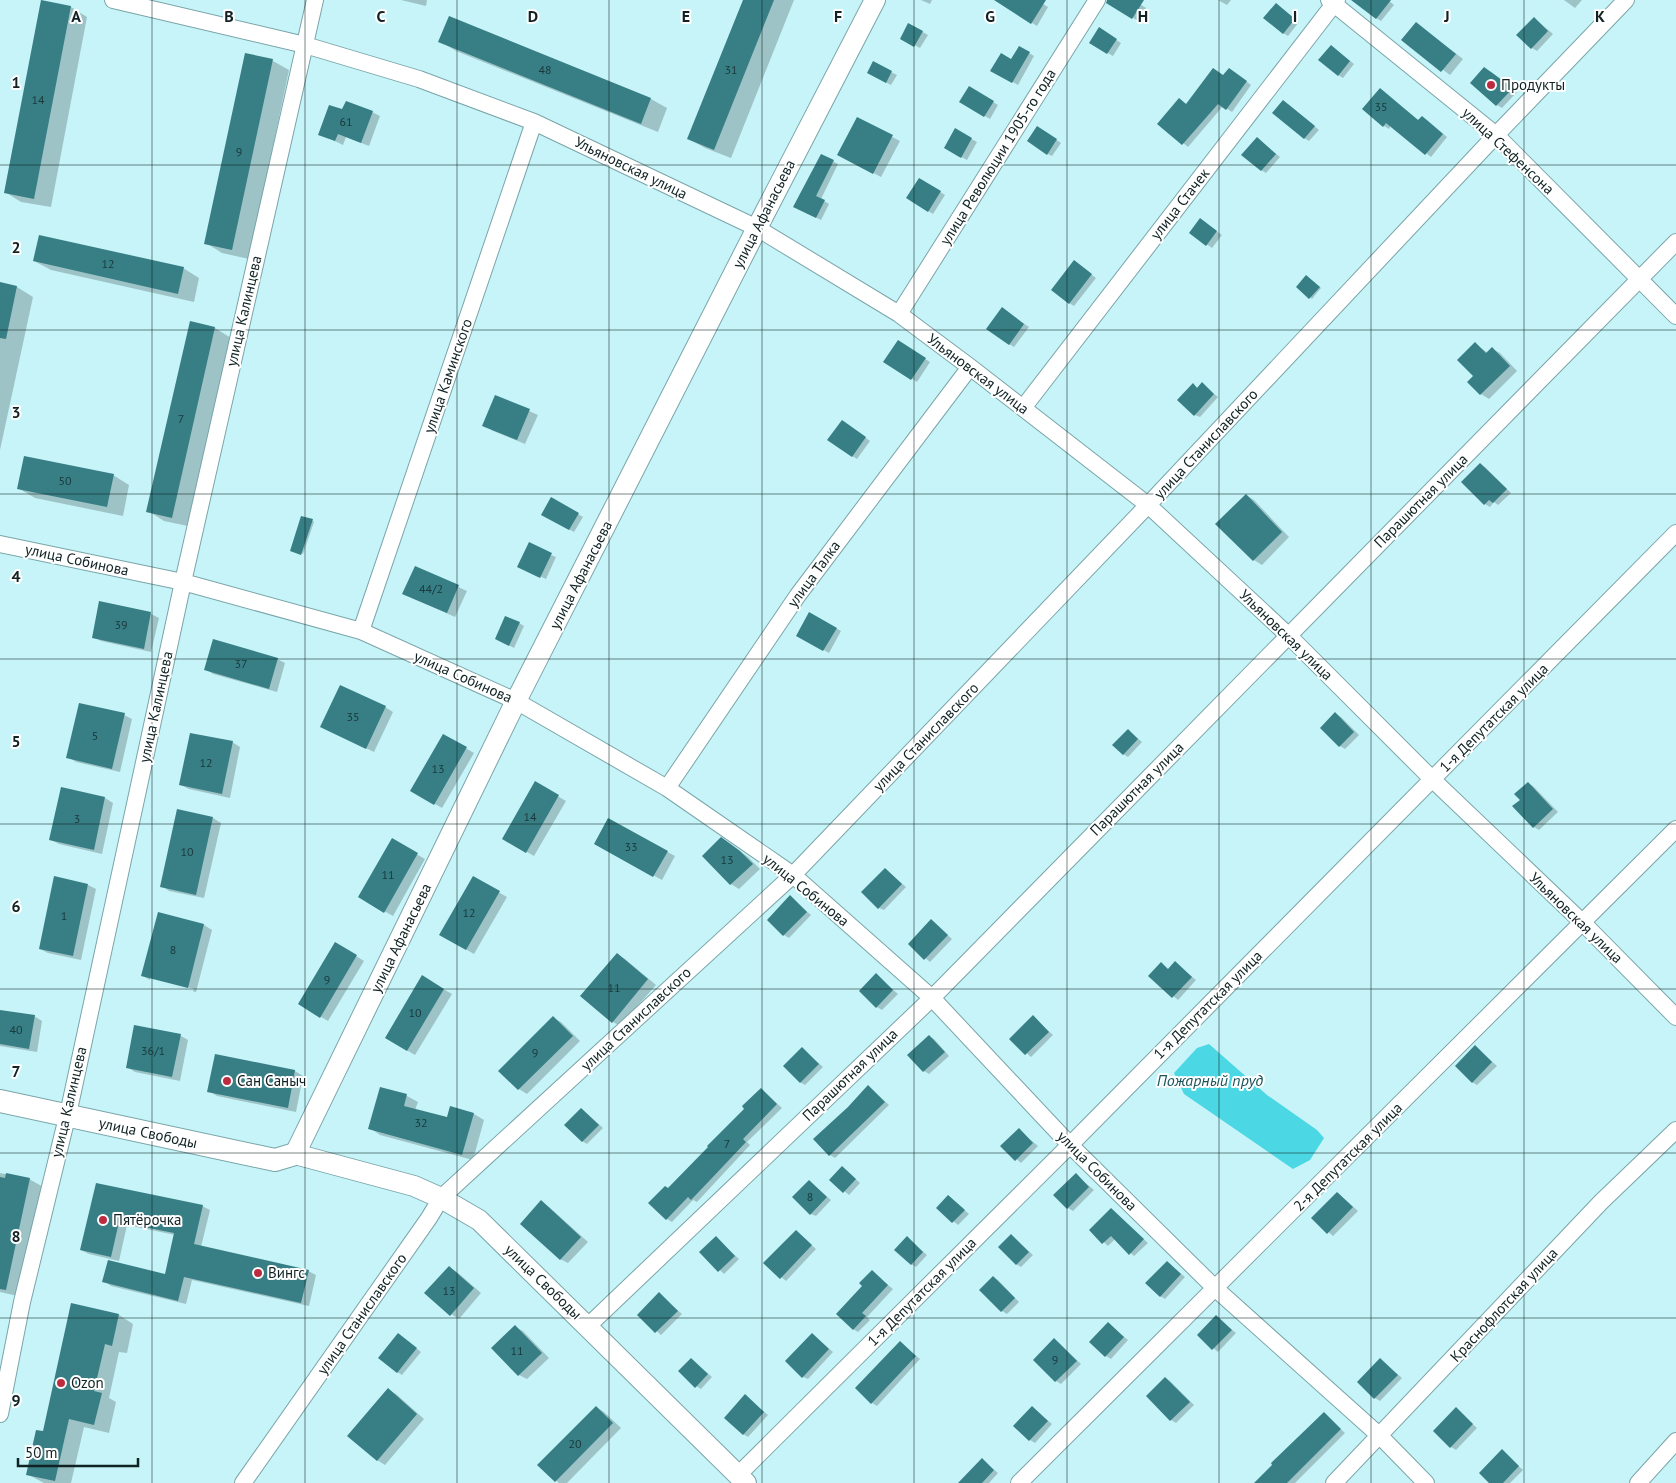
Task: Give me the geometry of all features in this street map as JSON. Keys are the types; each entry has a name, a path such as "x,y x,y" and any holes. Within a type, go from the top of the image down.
{"main road":[{"name":"улица Свободы","path":"0,1089 69,1110"},
{"name":"улица Свободы","path":"0,1101 69,1110 295,1154"}],"street":[{"name":"Ульяновская улица","path":"113,0 304,45 419,79 534,122 757,228 898,314 970,366 1148,505 1288,636 1433,780 1583,924 1676,1018"},
{"name":"улица Калинцева","path":"0,1414 22,1302 69,1110 183,582 315,0"},
{"name":"улица Афанасьева","path":"295,1154 516,701 875,0"},
{"name":"улица Революции 1905-го года","path":"898,314 1097,0"},
{"name":"улица Станиславского","path":"243,1483 424,1226 441,1198 793,875 1148,505 1496,135 1626,0"},
{"name":"улица Стефенсона","path":"1333,1 1496,135 1676,316"},
{"name":"улица Стачек","path":"1023,408 1333,1"},
{"name":"улица Каминского","path":"361,631 534,122"},
{"name":"Парашютная улица","path":"588,1326 932,998 1676,242"},
{"name":"улица Талка","path":"667,788 798,595 970,366"},
{"name":"1-я Депутатская улица","path":"742,1479 1676,533"},
{"name":"улица Собинова","path":"0,544 183,582 361,631 516,701 667,788 793,875 932,998 1070,1145 1216,1289 1380,1436 1426,1483"},
{"name":"2-я Депутатская улица","path":"1019,1483 1583,924 1676,829"},
{"name":"Краснофлотская улица","path":"1334,1483 1601,1202 1676,1130"},
{"name":"улица Свободы","path":"295,1154 414,1186 441,1198 479,1220 742,1479"},
{"path":"1638,1483 1676,1441"}],"water":[{"name":"Пожарный пруд","path":"1209,1044 1267,1095 1317,1130 1324,1138 1310,1160 1293,1169 1184,1094 1174,1073 1197,1048"}],"building":[{"path":"41,0 71,6 34,199 4,193"},
{"path":"743,0 774,0 714,150 687,139"},
{"path":"994,0 1046,0 1031,24"},
{"path":"1107,0 1144,0 1132,19 1106,3"},
{"path":"1351,0 1391,0 1376,19"},
{"path":"1276,3 1295,19 1283,34 1263,18"},
{"path":"449,16 651,98 641,124 438,42"},
{"path":"1534,17 1548,31 1531,49 1516,35"},
{"path":"1416,22 1456,54 1441,72 1401,40"},
{"path":"908,23 923,31 914,47 900,39"},
{"path":"1099,27 1117,39 1107,54 1089,43"},
{"path":"1331,45 1350,61 1338,76 1318,60"},
{"path":"1019,46 1030,52 1012,83 990,71 1001,53 1011,59"},
{"path":"245,53 273,59 232,250 204,244"},
{"path":"873,61 892,71 886,83 867,73"},
{"name":"Продукты","path":"1484,67 1513,88 1496,106 1470,83"},
{"path":"1213,68 1223,75 1229,68 1247,81 1226,110 1218,104 1182,145 1157,124 1179,98 1186,104"},
{"path":"969,86 994,101 984,117 959,102"},
{"path":"1380,88 1418,120 1422,116 1443,134 1425,155 1386,123 1383,127 1362,109"},
{"path":"1283,100 1315,126 1304,139 1272,113"},
{"path":"346,101 373,111 361,143 338,134 335,141 318,135 329,105 342,109"},
{"path":"857,117 893,135 873,174 837,155"},
{"path":"1037,126 1057,139 1047,155 1027,141"},
{"path":"955,128 972,138 961,158 944,148"},
{"path":"1257,137 1276,154 1261,171 1241,155"},
{"path":"821,154 834,160 816,196 825,200 816,218 793,207"},
{"path":"919,178 941,191 928,212 906,198"},
{"path":"1200,218 1217,231 1206,246 1189,233"},
{"path":"39,235 184,267 178,294 33,261"},
{"path":"1074,260 1092,274 1069,304 1051,290"},
{"path":"1306,275 1320,287 1309,299 1296,287"},
{"path":"0,282 17,286 6,339 0,338"},
{"path":"1002,307 1024,324 1009,345 986,329"},
{"path":"190,321 215,327 172,518 146,512"},
{"path":"898,340 926,358 911,380 883,362"},
{"path":"1475,342 1486,353 1492,347 1510,366 1480,395 1467,382 1473,376 1457,360"},
{"path":"1202,382 1214,394 1194,416 1177,400 1193,383 1197,388"},
{"path":"495,395 530,409 517,440 482,426"},
{"path":"842,420 866,437 852,457 827,440"},
{"path":"24,456 114,474 107,507 17,489"},
{"path":"1480,463 1507,489 1493,503 1489,500 1484,505 1461,482"},
{"path":"1246,494 1282,532 1253,561 1215,524"},
{"path":"551,497 579,513 569,530 541,515"},
{"path":"301,516 313,519 301,555 290,551"},
{"path":"529,542 552,553 540,578 517,567"},
{"path":"415,566 459,585 447,613 402,594"},
{"path":"99,601 151,612 144,649 92,638"},
{"path":"809,612 837,628 823,651 796,636"},
{"path":"505,616 520,622 509,646 495,639"},
{"path":"213,639 278,658 269,689 204,670"},
{"path":"340,685 386,706 366,749 320,727"},
{"path":"79,703 125,713 112,769 66,758"},
{"path":"1335,712 1354,732 1339,747 1320,728"},
{"path":"1128,729 1138,739 1123,755 1112,745"},
{"path":"190,733 233,741 222,794 179,785"},
{"path":"443,734 467,747 434,805 410,791"},
{"path":"535,781 559,795 526,853 502,839"},
{"path":"1528,782 1553,809 1533,828 1512,806 1520,800 1514,794"},
{"path":"61,787 105,797 94,850 49,840"},
{"path":"177,809 213,817 196,895 160,887"},
{"path":"608,818 668,851 653,877 594,844"},
{"path":"721,837 740,851 753,864 730,885 702,856"},
{"path":"392,838 418,853 384,913 358,897"},
{"path":"885,868 902,884 878,909 861,892"},
{"path":"54,876 88,884 73,956 39,949"},
{"path":"473,876 500,891 466,950 439,935"},
{"path":"790,895 807,912 783,936 767,920"},
{"path":"158,912 204,924 188,988 141,976"},
{"path":"931,919 948,935 924,960 908,944"},
{"path":"335,942 357,955 320,1018 298,1004"},
{"path":"617,953 648,979 612,1023 580,996"},
{"path":"1175,961 1192,977 1172,998 1148,976 1161,962 1168,969"},
{"path":"876,973 893,990 876,1008 859,991"},
{"path":"422,975 444,989 407,1051 385,1038"},
{"path":"0,1010 35,1015 29,1049 0,1044"},
{"path":"1033,1015 1049,1032 1025,1055 1009,1039"},
{"path":"553,1016 573,1036 518,1090 498,1071"},
{"path":"134,1025 181,1034 172,1077 126,1068"},
{"path":"929,1035 945,1052 923,1072 907,1055"},
{"path":"1475,1045 1492,1062 1472,1083 1455,1066"},
{"path":"802,1047 819,1064 800,1083 783,1066"},
{"path":"215,1054 295,1070 288,1108 207,1092"},
{"path":"868,1085 885,1102 829,1156 813,1139 848,1107"},
{"path":"380,1087 407,1094 404,1106 447,1117 450,1106 474,1113 462,1155 368,1129"},
{"path":"761,1088 777,1104 743,1139 746,1142 691,1200 688,1197 666,1220 648,1203 665,1186 668,1188 744,1109 742,1106"},
{"path":"581,1108 599,1125 582,1142 564,1125"},
{"path":"1019,1128 1033,1143 1015,1161 1000,1146"},
{"path":"842,1166 856,1179 843,1193 829,1180"},
{"path":"6,1173 30,1178 6,1290 0,1289 0,1177 5,1178"},
{"path":"1076,1173 1089,1187 1067,1209 1053,1195"},
{"path":"809,1180 827,1197 810,1215 792,1197"},
{"path":"96,1183 203,1205 194,1244 309,1270 301,1303 184,1277 178,1301 102,1282 108,1260 165,1274 174,1233 119,1222 111,1257 80,1250"},
{"path":"1337,1192 1353,1207 1327,1234 1311,1218"},
{"path":"948,1195 965,1210 952,1223 936,1208"},
{"path":"541,1200 581,1237 560,1260 520,1224"},
{"path":"1111,1208 1144,1239 1129,1255 1111,1236 1102,1244 1089,1230"},
{"path":"796,1230 812,1245 780,1279 763,1263"},
{"path":"1011,1234 1029,1252 1016,1265 998,1247"},
{"path":"716,1236 735,1256 718,1272 699,1252"},
{"path":"907,1236 923,1252 911,1265 894,1250"},
{"path":"1167,1261 1181,1274 1160,1297 1145,1283"},
{"path":"449,1266 474,1288 450,1316 424,1293"},
{"path":"872,1270 888,1285 862,1313 866,1316 853,1330 836,1314 862,1286 859,1283"},
{"path":"993,1276 1015,1298 1001,1312 979,1290"},
{"path":"659,1292 678,1311 655,1333 637,1315"},
{"path":"71,1303 119,1314 112,1346 105,1344 94,1391 102,1393 94,1425 69,1419 55,1481 26,1475 36,1430 43,1431"},
{"path":"1216,1315 1232,1330 1212,1350 1197,1335"},
{"path":"1108,1322 1124,1337 1105,1357 1089,1342"},
{"path":"515,1325 542,1353 518,1376 491,1348"},
{"path":"398,1333 417,1348 397,1373 378,1358"},
{"path":"812,1333 829,1349 802,1378 785,1361"},
{"path":"1054,1338 1077,1361 1055,1382 1033,1360"},
{"path":"900,1341 916,1356 871,1404 855,1388"},
{"path":"691,1358 708,1374 695,1388 678,1371"},
{"path":"1380,1358 1398,1375 1374,1399 1357,1382"},
{"path":"1165,1377 1190,1402 1170,1421 1146,1396"},
{"path":"388,1388 417,1414 377,1461 347,1436"},
{"path":"745,1394 764,1412 743,1435 724,1418"},
{"path":"596,1406 613,1423 555,1482 537,1465"},
{"path":"1032,1406 1048,1421 1029,1441 1013,1426"},
{"path":"1456,1407 1473,1424 1450,1448 1433,1431"},
{"path":"1324,1412 1341,1429 1287,1483 1254,1483 1272,1465 1271,1463"},
{"path":"1502,1449 1519,1466 1503,1483 1489,1483 1479,1473"},
{"path":"982,1458 994,1470 982,1483 958,1483"}],"place":[{"name":"Продукты","path":"1491,85"},
{"name":"Сан Саныч","path":"227,1081"},
{"name":"Пятёрочка","path":"103,1220"},
{"name":"Вингс","path":"258,1273"},
{"name":"Ozon","path":"61,1383"}]}
